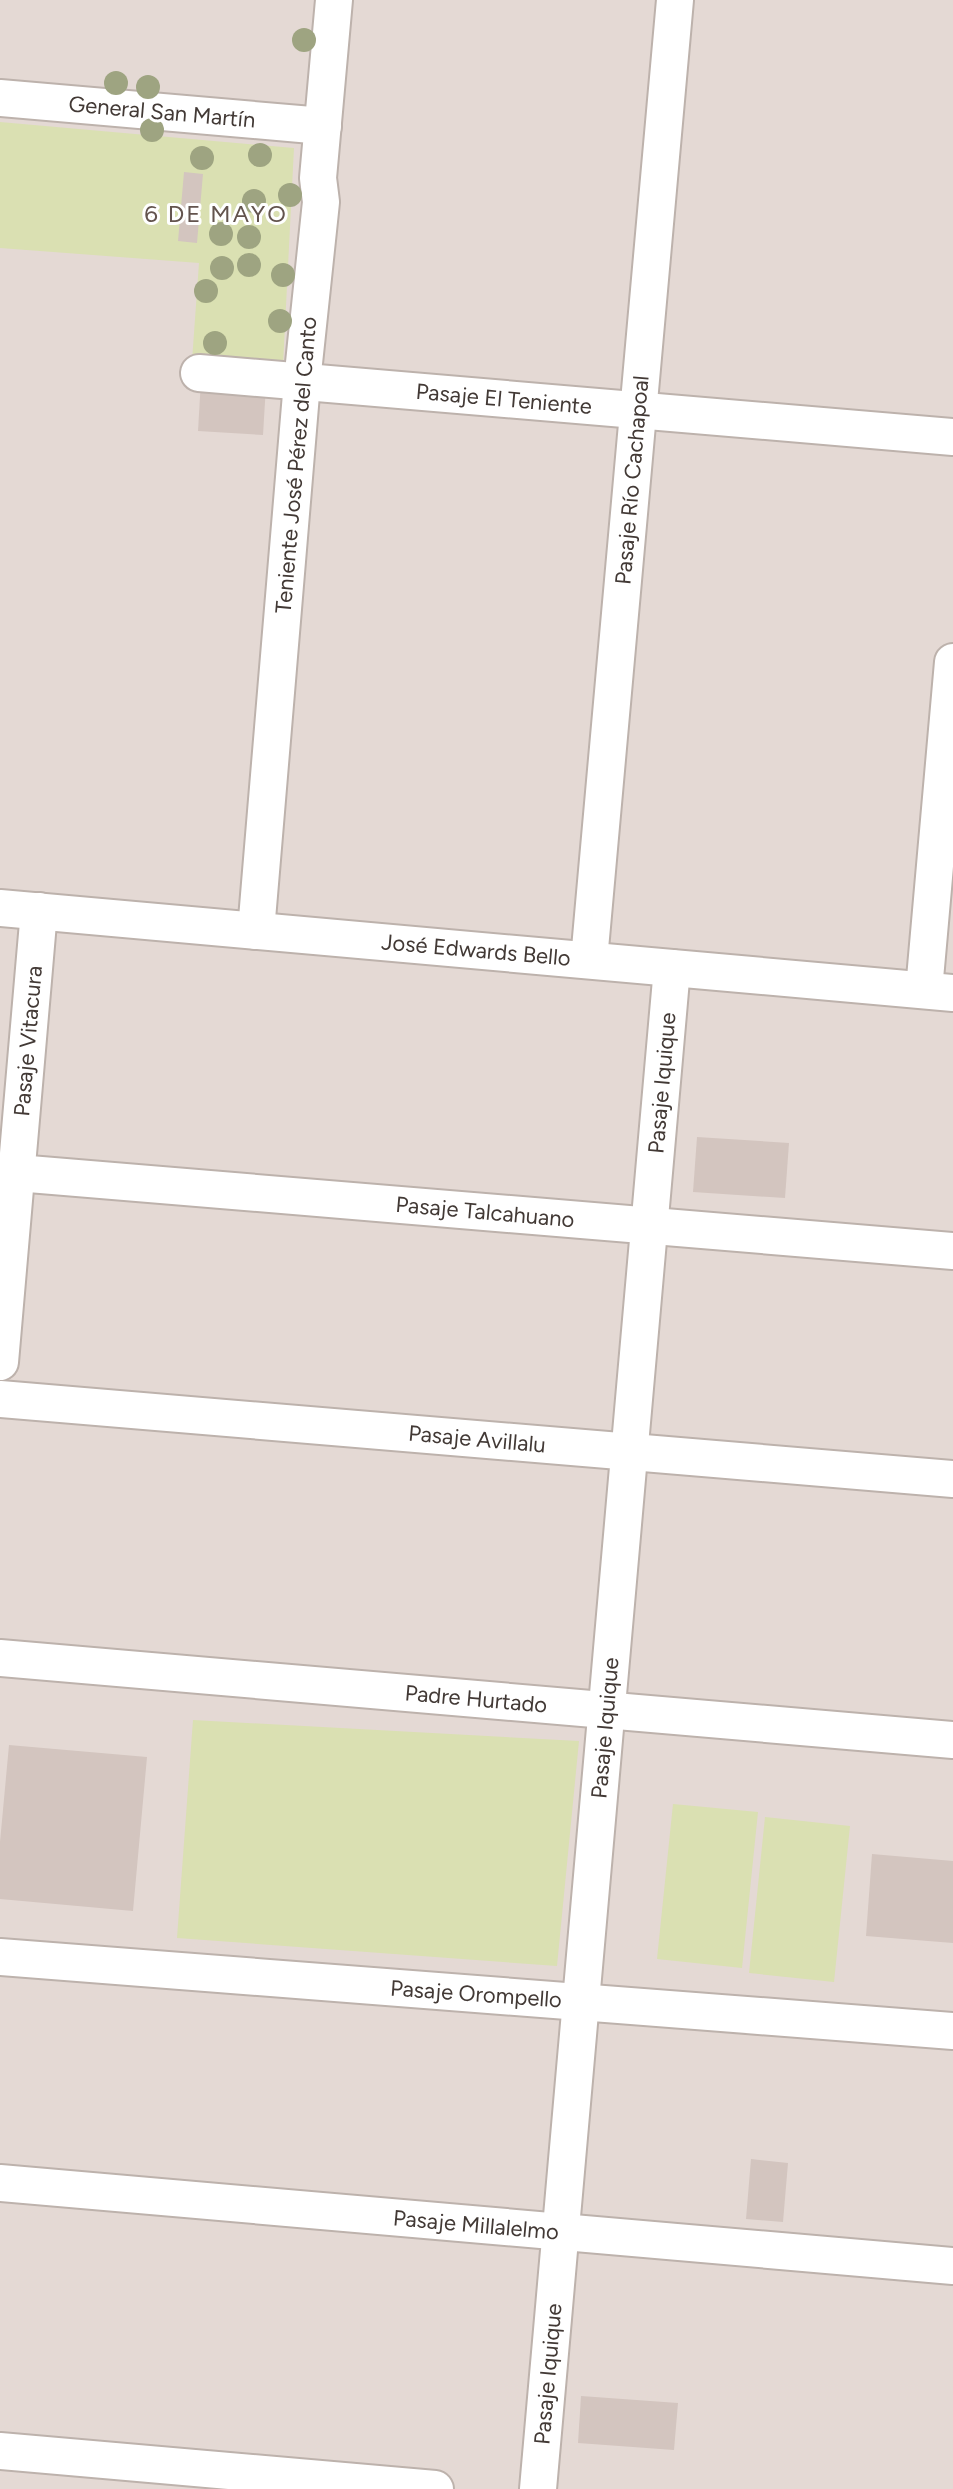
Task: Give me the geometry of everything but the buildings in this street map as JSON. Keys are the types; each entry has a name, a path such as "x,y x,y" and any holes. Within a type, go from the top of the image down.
{"street":[{"name":"Teniente José Pérez del Canto","path":"256,931 302,382 321,202 318,178 334,0"},
{"name":"Pasaje Río Cachapoal","path":"589,960 675,0"},
{"name":"General San Martín","path":"0,98 323,126"},
{"name":"Pasaje El Teniente","path":"199,373 953,437"},
{"path":"938,992 953,662"},
{"name":"José Edwards Bello","path":"0,908 938,992"},
{"name":"Pasaje Vitacura","path":"0,1362 39,911"},
{"name":"Pasaje Iquique","path":"538,2489 672,968"},
{"name":"Pasaje Talcahuano","path":"17,1173 953,1251"},
{"name":"Pasaje Avillalu","path":"0,1399 953,1479"},
{"name":"Padre Hurtado","path":"0,1658 953,1740"},
{"name":"Pasaje Orompello","path":"0,1957 953,2031"},
{"name":"Pasaje Millalelmo","path":"0,2183 953,2266"},
{"path":"0,2451 102,2474 435,2489"}],"shaded area":[{"path":"0,0 953,0 953,2489 0,2489"}],"green space":[{"path":"0,122 294,148 283,365 192,361 199,263 0,248"},
{"path":"193,1720 579,1741 557,1966 177,1938"},
{"path":"673,1804 758,1812 742,1968 657,1959"},
{"path":"765,1817 850,1826 834,1982 749,1973"}],"district":[{"name":"6 DE MAYO","path":"216,213"}]}
